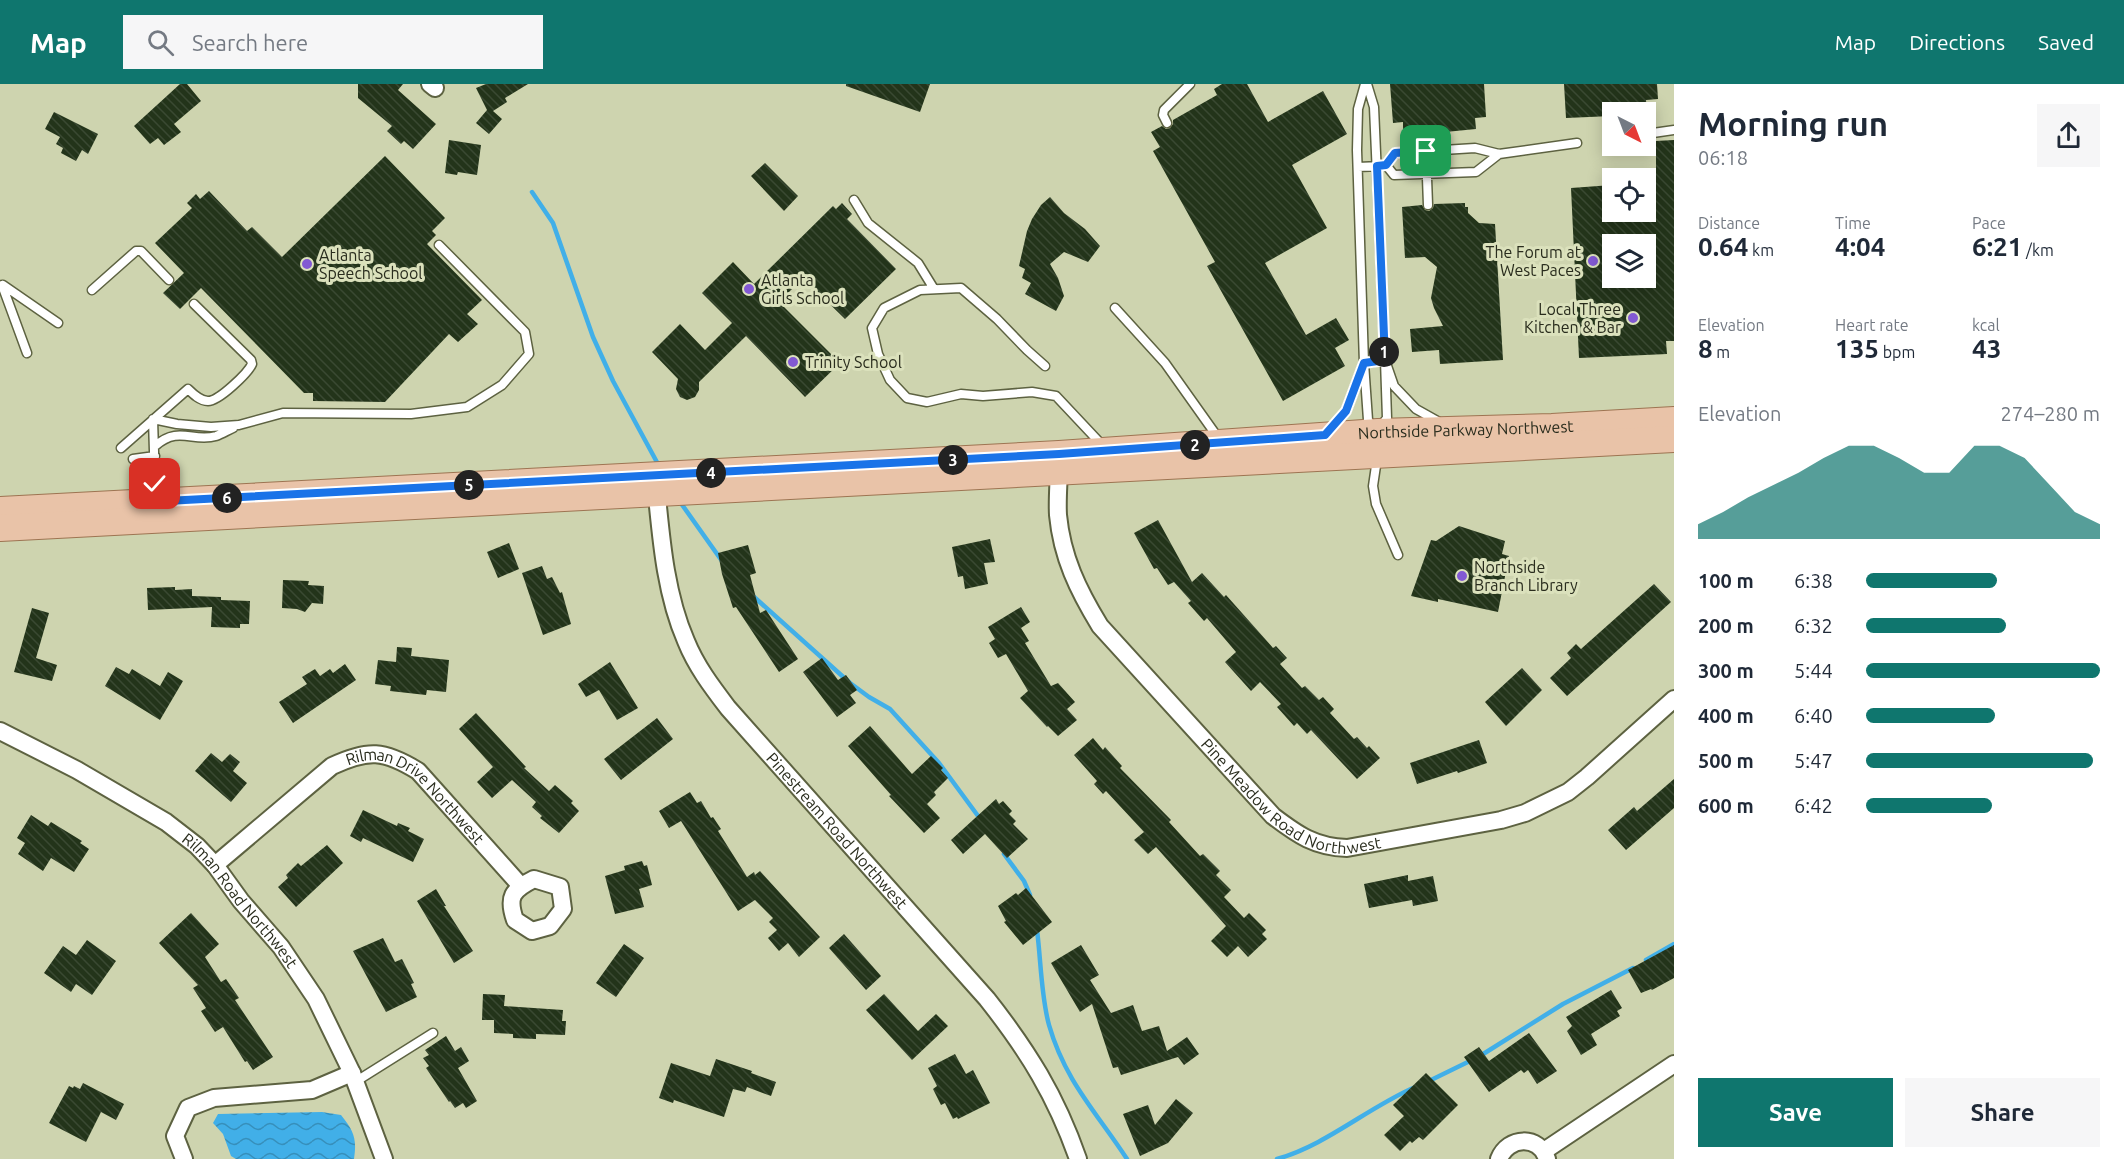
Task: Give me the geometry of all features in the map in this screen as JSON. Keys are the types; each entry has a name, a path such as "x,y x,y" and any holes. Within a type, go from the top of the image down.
{"main road":[{"name":"Northside Parkway Northwest","path":"1059,463 1108,450 1325,435 1378,443 1453,430 1674,420"},
{"name":"Northside Parkway Northwest","path":"0,510 656,485 1378,443 1674,440"},
{"name":"Northside Parkway Northwest","path":"0,528 147,505"}],"street":[{"name":"Pine Meadow Road Northwest","path":"1059,463 1058,514 1065,553 1079,593 1100,626 1273,816 1292,831 1312,842 1330,848 1347,848 1525,813 1559,797 1587,777 1674,699"},
{"name":"Pinestream Road Northwest","path":"656,485 668,582 674,608 686,641 702,672 728,708 987,999 1019,1040 1040,1072 1057,1106 1078,1159"},
{"name":"Rilman Road Northwest","path":"0,731 77,770 166,822 197,846 215,865 241,901 281,946 304,978 354,1078 384,1159"},
{"name":"Rilman Drive Northwest","path":"215,865 332,766 353,756 378,754 398,759 418,771 520,885"},
{"path":"1499,1159 1507,1147 1520,1141 1535,1143 1545,1155 1674,1064"},
{"path":"184,1159 175,1136 188,1108 214,1098 312,1090 354,1078"}],"lane":[{"path":"1167,123 1163,115 1164,110 1190,84"},
{"path":"1366,84 1374,107 1387,418 1378,443 1373,486 1376,504 1398,555"},
{"path":"1366,84 1358,109 1364,363 1368,420 1378,443"},
{"path":"1656,133 1674,130"},
{"path":"1358,167 1386,165 1395,153 1475,148 1499,154 1577,143"},
{"path":"1426,151 1428,205"},
{"path":"1386,165 1394,175 1476,172 1499,154"},
{"path":"854,200 868,223 918,262 934,290"},
{"path":"155,446 176,435 214,437 239,425 283,413 411,414 467,407 502,385 529,354 525,332 439,245"},
{"path":"92,290 136,251 141,251 169,280"},
{"path":"1,284 58,323"},
{"path":"1,284 27,353"},
{"path":"1046,366 1027,350 998,319 961,288 920,290 884,308 872,328 878,354 890,380 907,398 927,402 960,394 983,396 1032,392 1056,396 1108,450"},
{"path":"121,448 188,388 196,396 207,401 219,397 250,369 251,360 194,304"},
{"path":"1115,308 1165,363 1222,443"},
{"path":"1364,363 1385,360"},
{"path":"1385,360 1394,386 1411,404 1453,430"},
{"path":"1325,435 1346,411 1364,363"},
{"path":"153,419 212,427 239,425"},
{"path":"147,505 155,484 153,419"},
{"path":"133,459 155,456"},
{"path":"354,1078 433,1033"}],"water":[{"path":"322,1112 341,1115 349,1126 355,1141 354,1159 236,1159 231,1156 223,1134 213,1123 218,1114"}],"building":[{"path":"180,84 187,84 201,101 174,124 181,132 164,145 158,138 150,144 134,126"},
{"path":"358,84 403,84 398,90 436,124 413,149 404,141 401,144 387,131 392,126 358,98"},
{"path":"486,84 528,84 505,98 507,102 493,111 502,119 489,134 476,123 487,110 476,88"},
{"path":"846,84 930,84 920,112 846,86"},
{"path":"1222,84 1247,84 1268,122 1323,91 1347,134 1292,165 1327,228 1265,263 1306,335 1336,318 1349,340 1335,348 1345,366 1283,401 1207,266 1215,262 1153,151 1160,147 1151,132 1162,126 1166,129 1170,128 1173,120 1217,95 1214,89"},
{"path":"1390,84 1484,84 1486,117 1475,118 1476,129 1425,134 1424,132 1403,133 1403,122 1393,123"},
{"path":"1564,84 1657,84 1658,99 1646,100 1646,102 1602,102 1602,116 1566,118"},
{"path":"54,112 98,134 88,154 82,150 76,161 61,153 63,148 56,144 60,137 45,129"},
{"path":"449,140 481,145 477,175 458,172 457,175 445,173"},
{"name":"The Forum at West Paces","path":"1674,140 1674,341 1666,341 1667,354 1579,358 1571,188 1602,186 1602,222 1656,222 1656,141"},
{"path":"385,156 445,218 432,231 436,235 427,244 482,300 467,314 478,324 458,342 449,334 385,402 313,401 313,393 304,393 201,288 180,309 163,293 184,273 155,243 192,208 187,203 196,194 200,199 209,191 247,231 252,227 282,257"},
{"path":"765,163 798,196 784,211 751,176"},
{"path":"1050,197 1100,246 1088,262 1064,252 1050,264 1064,296 1056,311 1025,294 1031,283 1022,278 1025,269 1019,266 1032,219 1041,205"},
{"path":"842,203 852,214 847,219 896,269 845,319 803,278 779,302 840,363 805,397 746,336 699,382 699,390 695,397 687,400 680,397 676,389 678,379 652,352 680,324 705,350 732,323 702,293 733,262 754,284 833,206 836,209"},
{"path":"1465,203 1468,213 1479,223 1495,224 1503,360 1440,364 1439,350 1412,352 1410,329 1443,326 1431,298 1437,267 1425,257 1405,258 1402,207 1422,205 1425,210 1429,211 1434,204"},
{"path":"1158,520 1192,582 1202,573 1224,597 1226,595 1273,648 1276,646 1287,658 1280,664 1302,688 1305,686 1319,700 1323,697 1334,709 1330,713 1354,739 1357,737 1380,758 1357,779 1311,730 1307,734 1297,723 1294,726 1277,707 1281,704 1260,682 1251,691 1225,662 1236,652 1207,618 1204,621 1188,603 1191,601 1174,582 1168,585 1157,568 1154,569 1134,533"},
{"name":"Northside Branch Library","path":"1459,526 1505,541 1502,554 1509,556 1498,612 1438,599 1438,602 1411,596 1431,540 1436,541"},
{"path":"990,539 995,562 984,563 988,584 965,589 963,576 958,577 952,547"},
{"path":"509,543 519,569 498,578 487,552"},
{"path":"748,545 756,573 750,575 760,613 766,610 798,659 779,672 736,607 733,608 722,574 718,553"},
{"path":"542,566 547,579 552,577 560,593 562,592 571,624 543,635 522,573"},
{"path":"283,580 309,581 308,585 324,586 323,604 312,603 305,612 282,608"},
{"path":"1654,584 1671,602 1567,696 1550,678 1571,658 1567,653 1576,644 1581,649"},
{"path":"175,587 175,590 192,589 192,596 250,601 249,624 240,624 240,628 211,627 212,607 148,610 147,588"},
{"path":"1021,607 1030,622 1021,628 1029,641 1025,643 1051,686 1058,683 1075,702 1067,709 1077,720 1058,736 1020,698 1028,691 1006,654 998,658 989,643 995,639 988,627"},
{"path":"32,608 49,613 36,658 57,665 52,681 14,672"},
{"path":"397,647 412,648 411,656 449,660 446,692 427,690 426,695 390,691 391,686 375,684 378,660 396,662"},
{"path":"822,658 838,680 846,675 857,690 850,695 856,703 837,717 803,672"},
{"path":"610,662 638,708 617,720 599,690 586,697 578,684"},
{"path":"345,664 356,680 293,723 279,702 307,684 302,677 315,669 320,676 330,669 333,673"},
{"path":"116,667 129,674 132,669 160,686 168,672 183,681 160,720 105,686"},
{"path":"1522,668 1542,690 1506,726 1485,702"},
{"path":"476,713 526,767 524,768 549,791 555,785 573,801 571,803 579,811 559,833 540,818 542,816 532,807 536,802 512,780 492,798 477,782 493,767 459,729"},
{"path":"657,718 673,739 621,780 604,759"},
{"path":"870,726 912,774 931,756 943,768 941,770 948,778 934,792 936,795 927,804 940,818 924,833 889,796 891,795 848,746"},
{"path":"1093,738 1103,750 1105,747 1122,766 1120,768 1171,820 1169,822 1200,856 1203,854 1220,871 1216,875 1231,890 1224,897 1244,918 1249,913 1266,930 1262,934 1267,939 1248,957 1238,946 1227,957 1211,941 1226,926 1156,847 1148,854 1134,840 1144,832 1106,791 1103,794 1094,784 1097,781 1074,755"},
{"path":"1479,740 1487,763 1417,784 1410,763"},
{"path":"211,753 222,762 230,754 240,762 233,771 247,783 231,802 195,771"},
{"path":"1674,779 1674,808 1626,850 1608,830 1634,807 1637,811"},
{"path":"690,792 697,803 701,801 711,818 713,817 721,829 718,831 747,877 760,871 820,937 799,957 788,943 779,951 768,938 777,930 769,922 773,918 755,900 738,911 681,821 669,828 659,811"},
{"path":"996,799 999,804 1003,801 1012,811 1009,814 1016,821 1013,824 1028,839 1007,858 985,834 963,854 951,840"},
{"path":"363,810 397,826 398,823 410,828 408,831 424,839 413,862 363,838 361,842 350,836"},
{"path":"31,815 48,826 51,822 82,841 80,843 89,849 74,872 51,858 43,871 18,854 25,843 17,838"},
{"path":"327,845 343,863 296,907 278,887 288,878 286,875 298,863 301,866"},
{"path":"642,861 644,866 647,865 652,885 639,889 644,907 615,914 605,876 625,870 624,866"},
{"path":"1408,875 1408,881 1433,876 1438,901 1413,906 1412,900 1369,908 1364,884"},
{"path":"1026,888 1052,922 1023,945 1004,922 1006,921 998,906"},
{"path":"436,889 446,906 444,906 473,951 454,963 417,901"},
{"path":"191,913 219,944 205,957 221,982 226,979 239,998 235,1000 273,1057 253,1070 247,1061 245,1062 223,1027 215,1032 201,1011 206,1008 193,988 198,985 159,943"},
{"path":"844,934 881,976 866,990 829,948"},
{"path":"383,938 395,962 402,959 414,983 411,984 417,997 386,1012 353,951"},
{"path":"87,940 116,961 92,995 76,984 71,992 44,973 63,946 76,955"},
{"path":"624,944 644,958 616,997 596,983"},
{"path":"1081,945 1099,975 1090,980 1111,1013 1133,1005 1142,1031 1159,1026 1167,1051 1187,1037 1199,1054 1184,1065 1178,1057 1121,1075 1118,1067 1113,1068 1092,1004 1080,1012 1051,963"},
{"path":"1674,945 1674,978 1652,990 1641,993 1628,970"},
{"path":"1611,990 1622,1008 1617,1011 1620,1016 1591,1034 1597,1045 1581,1055 1567,1031 1572,1026 1566,1017"},
{"path":"483,994 505,995 504,1006 563,1010 562,1021 566,1021 565,1035 536,1034 536,1039 513,1038 513,1034 494,1033 494,1020 482,1020"},
{"path":"884,994 918,1031 936,1014 948,1026 912,1060 866,1010"},
{"path":"1529,1033 1557,1071 1537,1084 1528,1070 1524,1073 1521,1070 1489,1092 1464,1057 1479,1047 1489,1061"},
{"path":"446,1036 455,1051 461,1047 469,1061 458,1068 477,1101 466,1108 463,1103 455,1108 449,1102 426,1068 429,1066 423,1058 429,1055 425,1050"},
{"path":"955,1054 966,1074 973,1070 990,1103 958,1119 957,1117 953,1119 945,1103 941,1105 933,1089 937,1086 928,1068"},
{"path":"716,1059 776,1082 771,1096 747,1087 745,1092 733,1089 724,1117 674,1100 673,1103 659,1098 671,1063 710,1076"},
{"path":"1426,1073 1458,1105 1423,1140 1419,1137 1412,1143 1410,1141 1400,1151 1384,1135 1404,1116 1393,1105"},
{"path":"83,1083 124,1104 116,1120 101,1112 86,1142 49,1123 69,1086 80,1089"},
{"path":"1176,1099 1193,1113 1168,1143 1140,1156 1123,1114 1148,1105 1155,1125"}],"waterway":[{"path":"532,192 553,223 593,337 613,381 659,466"},
{"path":"678,499 722,561"},
{"path":"753,596 850,683 890,709 939,763 981,820"},
{"path":"1004,854 1024,881 1030,895"},
{"path":"1037,930 1044,1002 1056,1045 1073,1080 1127,1159"},
{"path":"1646,960 1674,944"},
{"path":"1480,1056 1563,1004 1633,968"},
{"path":"1429,1081 1472,1060"},
{"path":"1277,1159 1312,1145 1413,1088"}],"place":[{"name":"The Forum at West Paces","path":"1593,261"},
{"name":"Atlanta Speech School","path":"307,264"},
{"name":"Atlanta Girls School","path":"749,289"},
{"name":"Local Three Kitchen & Bar","path":"1633,318"},
{"name":"Trinity School","path":"793,362"},
{"name":"Northside Branch Library","path":"1462,576"}],"route":[{"path":"155,484 145,492 147,502 1059,454 1325,435 1346,411 1364,363 1385,360 1377,166 1386,165 1395,153 1426,151"}]}
